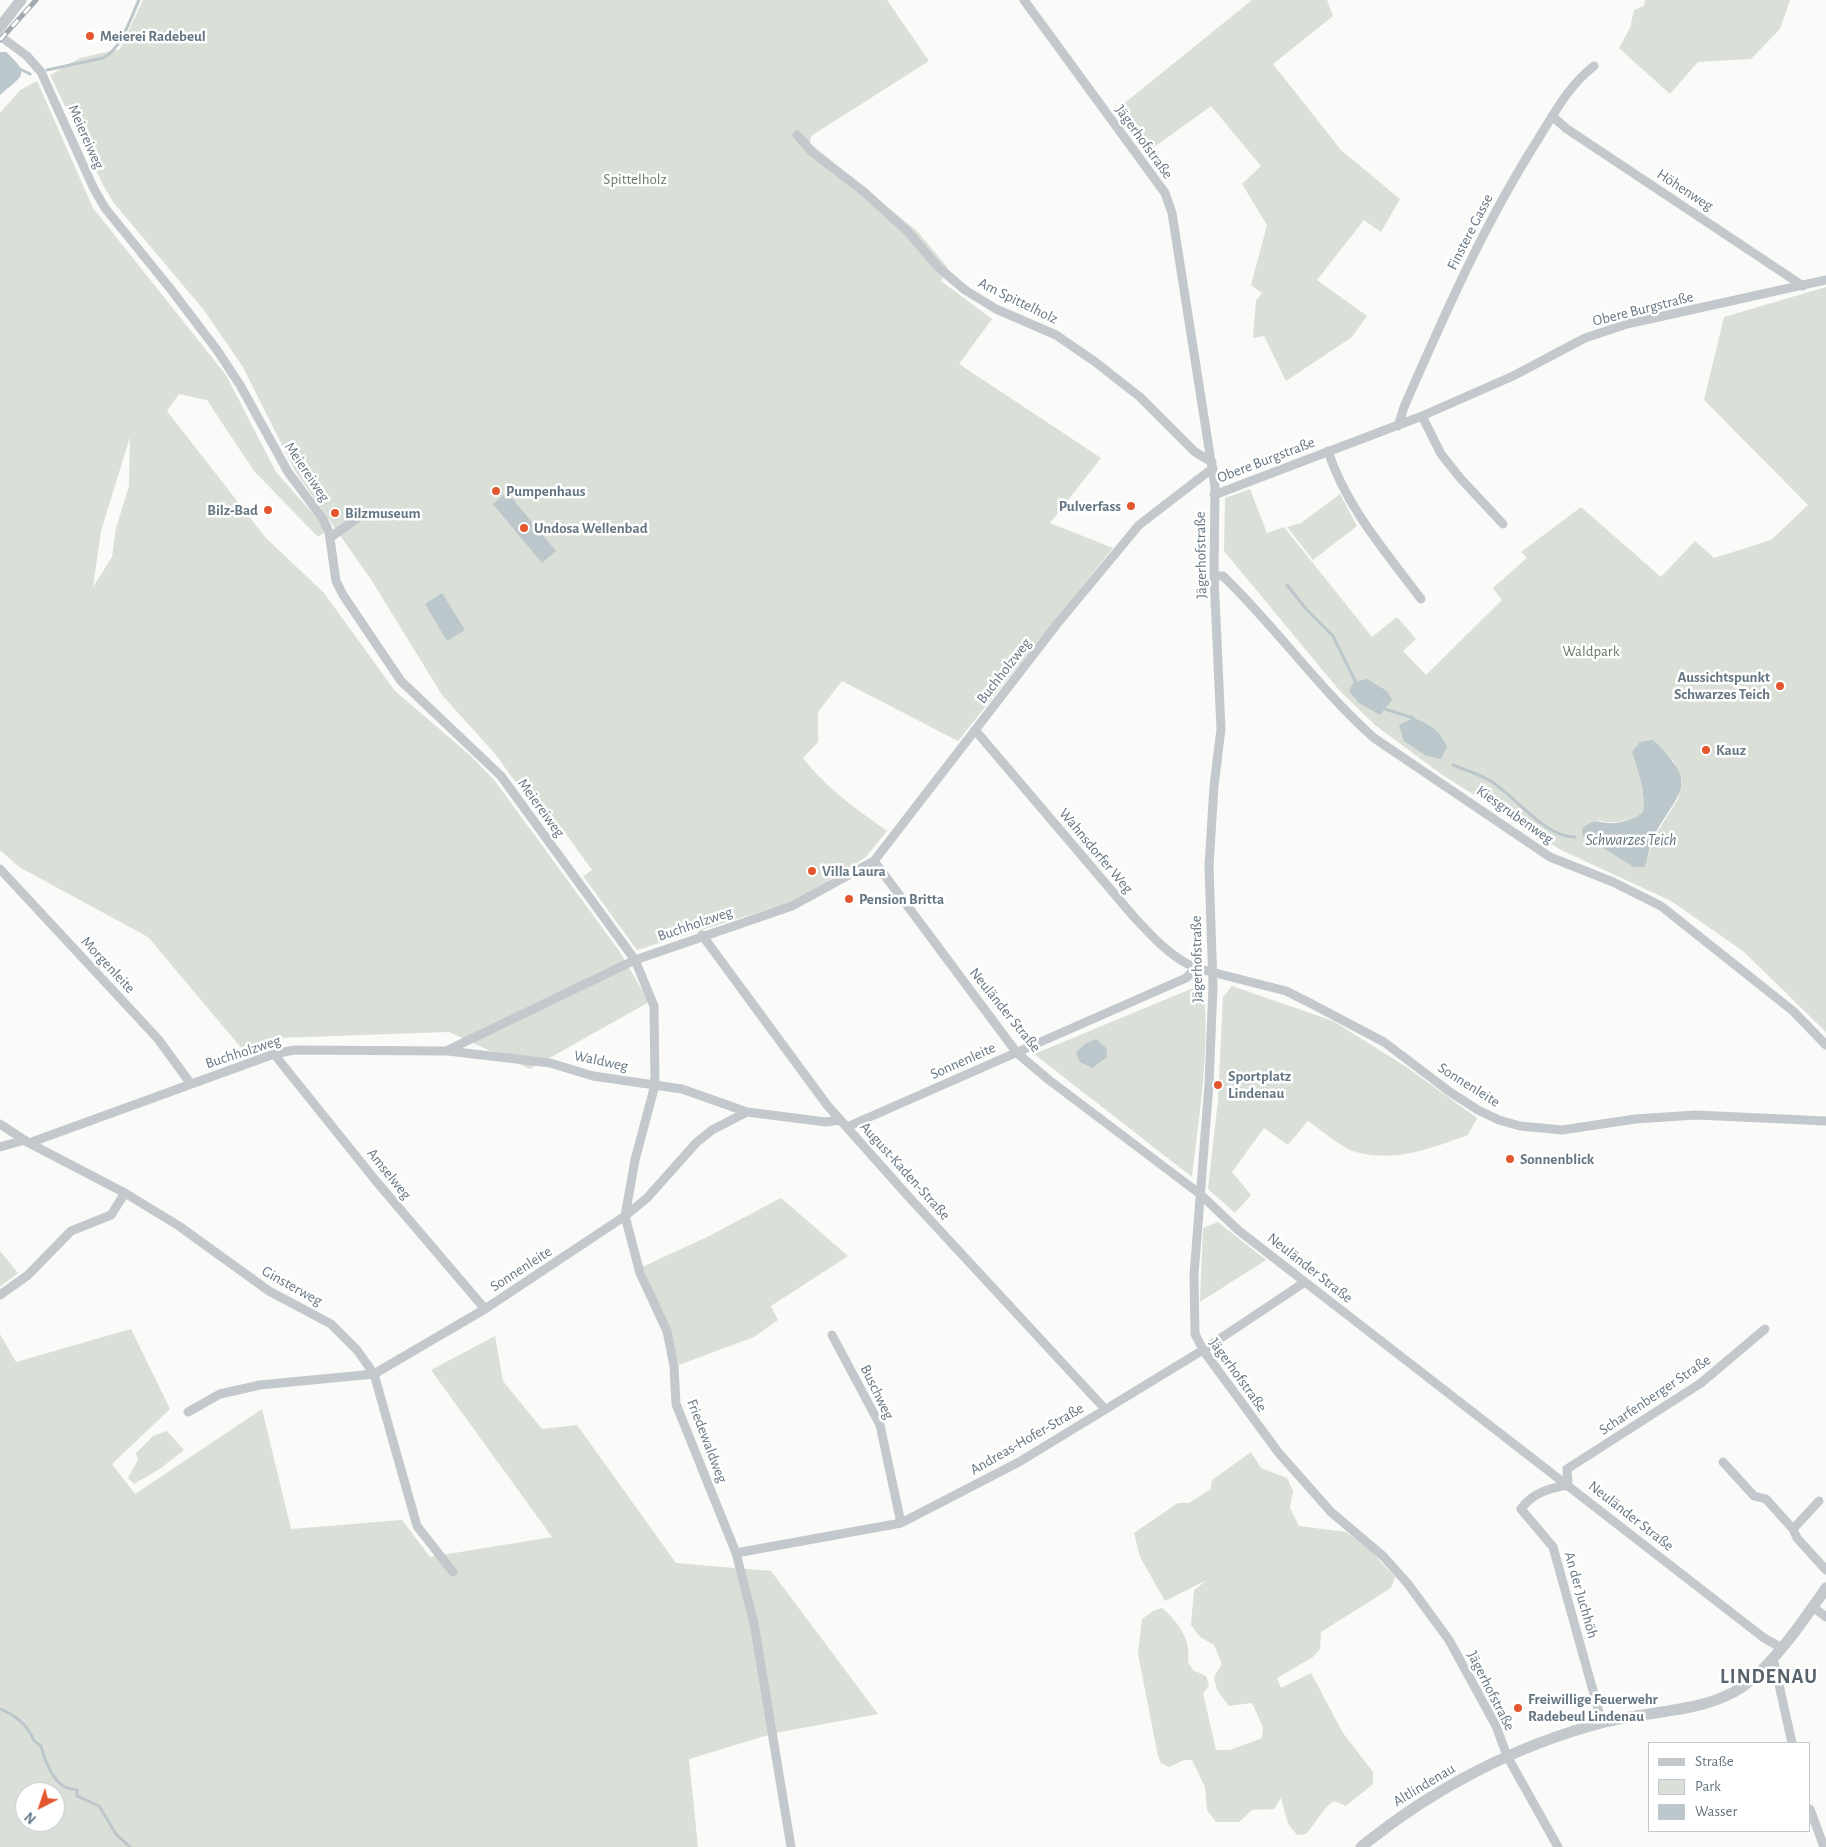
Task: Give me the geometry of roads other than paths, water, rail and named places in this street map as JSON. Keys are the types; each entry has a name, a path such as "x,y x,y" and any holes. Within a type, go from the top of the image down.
{"street":[{"path":"0,27 21,0"},
{"name":"Jägerhofstraße","path":"1024,0 1165,193 1172,213 1213,465 1214,576 1221,729 1209,866 1211,972 1213,986 1210,1084 1194,1276 1195,1334 1203,1350 1278,1452 1331,1512 1383,1556 1408,1584 1449,1640 1496,1726 1506,1756 1558,1847"},
{"name":"Meiereiweg","path":"0,36 27,56 41,72 94,189 105,208 217,350 240,385 288,472 323,519 331,536 336,581 343,596 401,681 501,776 635,960"},
{"name":"Finstere Gasse","path":"1398,426 1404,407 1469,260 1512,179 1573,84 1594,66"},
{"name":"Höhenweg","path":"1552,116 1566,129 1803,286"},
{"name":"Am Spittelholz","path":"797,135 812,152 863,191 908,232 938,267 965,290 996,309 1056,335 1094,361 1140,397 1195,452 1213,465"},
{"name":"Obere Burgstraße","path":"1214,495 1422,416 1513,376 1585,338 1619,327 1826,280"},
{"path":"1422,416 1441,454 1461,479 1503,524"},
{"name":"Obere Burgstraße","path":"1328,451 1337,478 1350,502 1421,599"},
{"name":"Buchholzweg","path":"0,1147 27,1142 274,1054 294,1050 446,1051 635,960 702,935 792,906 874,860 1057,624 1139,525 1213,465"},
{"path":"331,536 359,517"},
{"name":"Kiesgrubenweg","path":"1214,576 1223,576 1256,608 1349,716 1374,738 1550,856 1613,882 1661,906 1793,1011 1826,1045"},
{"name":"Wahnsdorfer Weg","path":"975,730 1139,922 1168,950 1196,968 1211,972"},
{"name":"Neuländer Straße","path":"874,860 1017,1052 1049,1080 1200,1194 1238,1230 1305,1282 1764,1638 1780,1647"},
{"name":"Morgenleite","path":"0,869 158,1039 191,1084"},
{"name":"August-Kaden-Straße","path":"702,935 840,1120 1106,1409"},
{"name":"Friedewaldweg","path":"635,960 654,1006 655,1085 635,1160 625,1216 640,1273 666,1331 674,1366 676,1404 736,1553 754,1623 791,1847"},
{"name":"Sonnenleite","path":"847,1127 1186,978 1196,968"},
{"name":"Sonnenleite","path":"1211,972 1286,991 1384,1042 1450,1092 1478,1110 1499,1120 1520,1126 1562,1130 1635,1119 1696,1116 1826,1121"},
{"name":"Waldweg","path":"446,1051 550,1063 593,1076 682,1089 747,1112"},
{"name":"Amselweg","path":"274,1054 376,1181 484,1309"},
{"path":"747,1112 826,1122 840,1120"},
{"name":"Sonnenleite","path":"188,1412 220,1394 260,1385 374,1374 484,1309 625,1216 647,1198 696,1143 712,1130 747,1112"},
{"name":"Ginsterweg","path":"0,1124 27,1142 125,1193 179,1226 269,1291 331,1324 357,1350 374,1374 418,1526 453,1572"},
{"path":"0,1295 28,1275 71,1231 111,1215 125,1193"},
{"name":"Andreas-Hofer-Straße","path":"736,1553 901,1523 1019,1462 1203,1350 1305,1282"},
{"name":"Scharfenberger Straße","path":"1568,1485 1567,1469 1701,1383 1765,1329"},
{"name":"Buschweg","path":"832,1335 880,1425 901,1523"},
{"path":"1723,1462 1754,1496 1766,1499 1793,1529 1796,1538 1826,1570"},
{"name":"An der Juchhöh","path":"1568,1485 1548,1488 1525,1503 1521,1509 1553,1547 1602,1723"},
{"path":"1793,1529 1819,1501"},
{"name":"Altlindenau","path":"1361,1847 1406,1813 1506,1756 1602,1723 1677,1710 1724,1696 1749,1681 1773,1658 1826,1588"},
{"path":"1812,1607 1826,1617"},
{"path":"1773,1658 1792,1742"},
{"path":"1811,1812 1824,1847"}],"water":[{"path":"0,52 6,52 14,60 21,70 21,75 19,79 0,95"},
{"name":"Undosa Wellenbad","path":"507,492 556,551 542,563 493,504"},
{"path":"442,593 465,630 447,641 425,604"},
{"path":"1367,679 1387,691 1392,700 1380,715 1359,703 1349,691 1354,682"},
{"path":"1413,718 1429,725 1441,736 1447,747 1441,759 1425,755 1404,741 1399,725"},
{"name":"Schwarzes Teich","path":"1653,740 1677,768 1681,779 1681,789 1653,838 1645,867 1634,867 1583,836 1582,829 1594,822 1622,822 1643,812 1642,789 1632,752 1640,742"},
{"path":"1096,1039 1107,1049 1106,1058 1092,1068 1080,1062 1076,1052 1085,1044"}],"waterway":[{"path":"47,70 103,58 110,53 125,32 139,0"},
{"path":"20,69 30,74"},
{"path":"1287,585 1307,610 1333,636 1356,683"},
{"path":"1382,708 1413,718 1415,721"},
{"path":"1453,765 1489,780 1553,831 1575,837"},
{"path":"0,1709 11,1714 20,1722 34,1741 41,1746 46,1763 60,1784 77,1790 77,1796 99,1806 116,1834 130,1847"}],"railway":[{"path":"0,40 36,0"}],"place":[{"name":"Meierei Radebeul","path":"90,36"},
{"name":"Pumpenhaus","path":"496,491"},
{"name":"Pulverfass","path":"1131,506"},
{"name":"Bilz-Bad","path":"268,510"},
{"name":"Bilzmuseum","path":"335,513"},
{"name":"Undosa Wellenbad","path":"524,528"},
{"name":"Aussichtspunkt Schwarzes Teich","path":"1780,686"},
{"name":"Kauz","path":"1706,750"},
{"name":"Villa Laura","path":"812,871"},
{"name":"Pension Britta","path":"849,899"},
{"name":"Sportplatz Lindenau","path":"1218,1085"},
{"name":"Sonnenblick","path":"1510,1159"},
{"name":"Freiwillige Feuerwehr Radebeul Lindenau","path":"1518,1708"}],"district":[{"name":"LINDENAU","path":"1769,1677"}],"park label":[{"name":"Spittelholz","path":"635,179"},
{"name":"Waldpark","path":"1591,651"}]}
